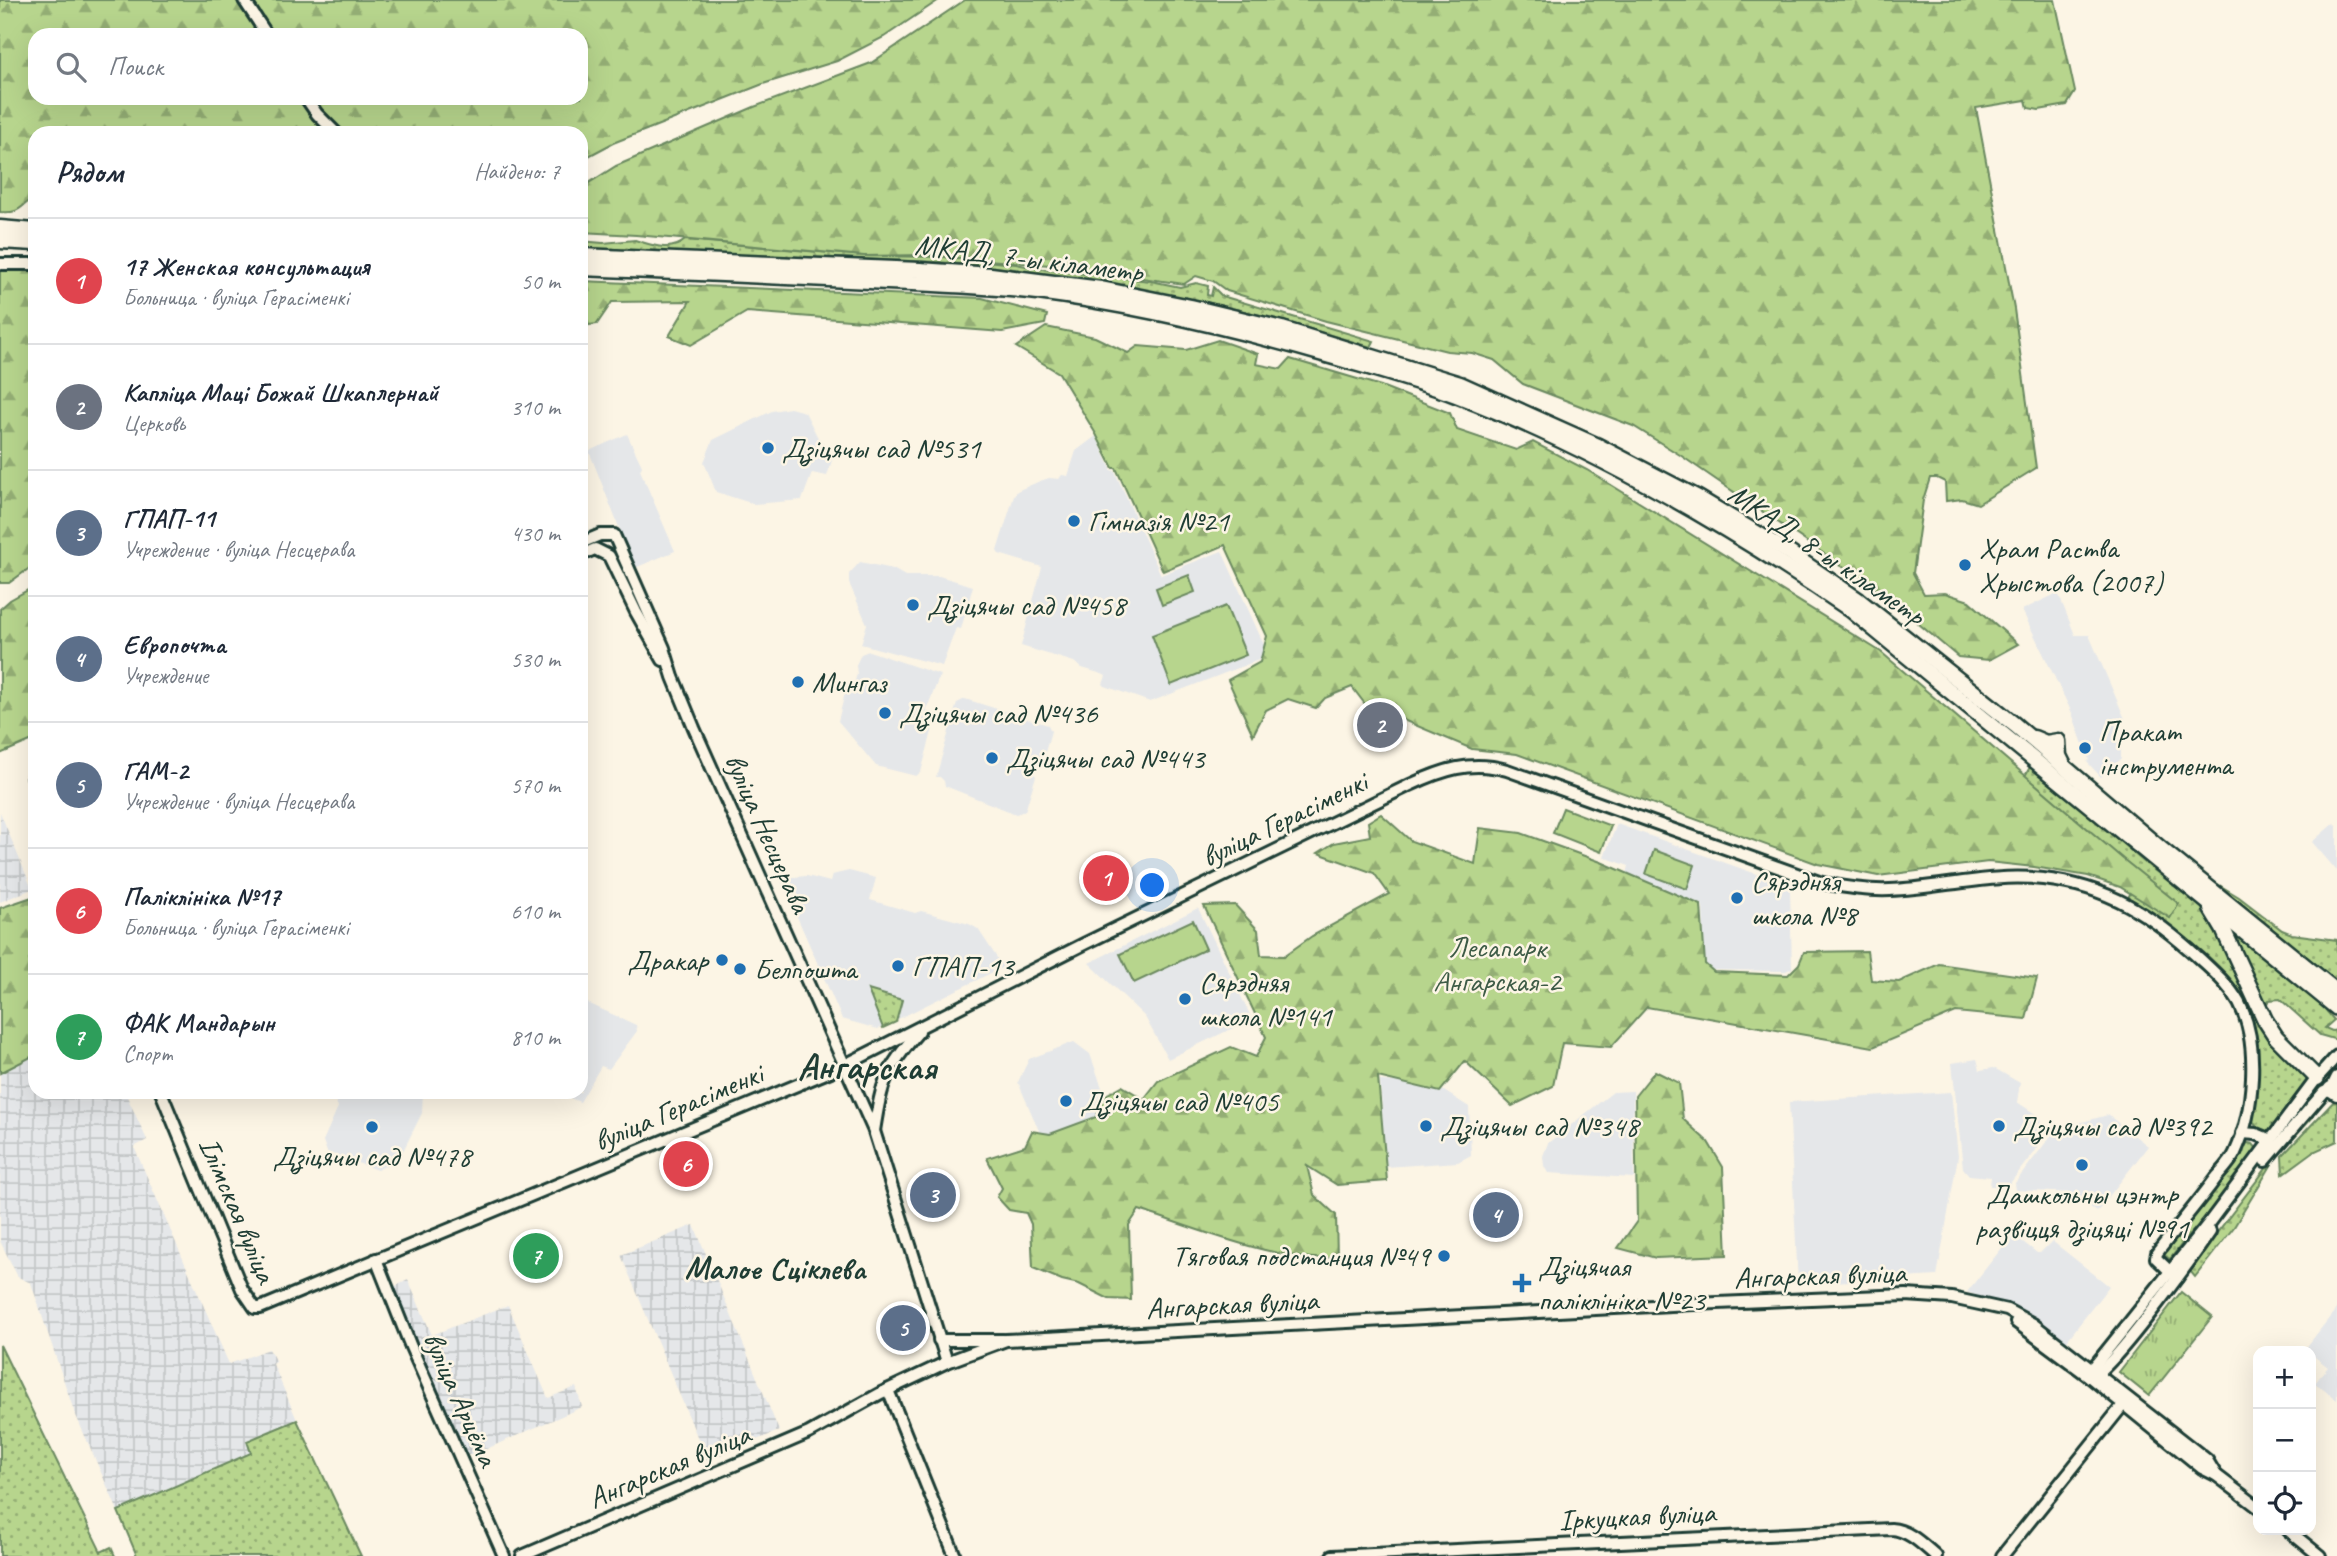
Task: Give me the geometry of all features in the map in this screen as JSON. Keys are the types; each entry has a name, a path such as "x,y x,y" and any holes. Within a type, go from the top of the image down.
{"highway":[{"path":"0,229 28,231"},
{"path":"0,241 28,243"},
{"name":"МКАД, 7-ы кіламетр","path":"588,256 920,270 991,275 1101,289 1282,329 1458,390"},
{"name":"МКАД, 7-ы кіламетр","path":"588,268 985,287 1039,292 1139,309 1262,336 1402,377 1458,390"},
{"name":"МКАД, 8-ы кіламетр","path":"1458,390 1598,446 1698,498 1788,552 1857,599 2015,725 2041,742 2058,741 2059,756 2066,768 2157,854"},
{"name":"МКАД, 8-ы кіламетр","path":"1458,390 1695,509 1782,563 1851,610 2157,854"},
{"path":"2157,854 2204,899 2337,1008"},
{"path":"2157,854 2337,992"},
{"path":"2204,899 2223,929 2276,1038 2318,1078"}],"street":[{"path":"244,0 262,28"},
{"path":"311,105 329,126"},
{"path":"0,264 28,264"},
{"path":"588,541 610,533 614,535 648,608 673,677"},
{"path":"609,556 613,547 621,552"},
{"path":"588,552 595,549 609,556 636,612 673,677"},
{"path":"636,612 643,615 648,608"},
{"name":"вуліца Несцерава","path":"673,677 874,1131 947,1362"},
{"name":"вуліца Герасіменкі","path":"255,1308 845,1065 1347,814 1438,772 1458,766 1474,765 1507,770 1801,876 1834,885 1887,891 2020,877 2080,885 2116,898 2148,916 2194,954 2233,993 2245,1018 2252,1044 2246,1116"},
{"path":"874,1131 886,1074 895,1058 925,1025"},
{"path":"2266,1153 2271,1140 2337,1056"},
{"path":"2094,1373 2174,1275 2266,1153 2332,1086 2328,1075 2318,1078"},
{"name":"Ілімская вуліца","path":"164,1099 242,1290 255,1308"},
{"path":"2246,1116 2256,1134"},
{"path":"2174,1275 2156,1258 2157,1253 2235,1154 2246,1116"},
{"path":"2241,1134 2256,1134 2271,1140"},
{"path":"2241,1134 2256,1142 2266,1153"},
{"name":"вуліца Арцёма","path":"376,1259 411,1347 504,1556"},
{"name":"Ангарская вуліца","path":"522,1556 809,1433 947,1362 1006,1340 1906,1295 1952,1298 2007,1310 2033,1324 2127,1401 2207,1460 2216,1475 2253,1503"},
{"path":"939,1340 1006,1340"},
{"path":"888,1390 955,1556"},
{"path":"2002,1556 2127,1401"},
{"name":"Іркуцкая вуліца","path":"1332,1556 1900,1529 1937,1556"},
{"path":"2294,1535 2320,1556"}],"shaded area":[{"name":"Дзіцячы сад №531","path":"790,408 805,412 817,436 833,457 827,476 812,473 802,500 754,504 716,492 704,462 713,440 772,411"},
{"path":"627,434 675,551 635,568 589,451"},
{"path":"1096,436 1161,575 1222,551 1269,656 1150,702 1105,686 1103,684 1106,676 1102,674 1082,668 1074,662 1021,646 1042,567 999,554 997,551 1014,496 1017,491 1040,481 1068,476 1076,451"},
{"name":"Дзіцячы сад №458","path":"860,562 893,569 905,576 939,576 973,586 961,629 956,628 942,666 861,644 867,624 849,583 849,574"},
{"path":"2058,593 2075,635 2089,635 2125,719 2115,723 2121,739 2121,759 2101,777 2087,762 2090,759 2072,713 2022,610"},
{"name":"Дзіцячы сад №436","path":"869,651 940,675 926,711 936,717 921,772 916,776 876,766 838,721 845,693 851,694 857,674 856,665 861,654"},
{"name":"Дзіцячы сад №443","path":"965,699 1048,725 1051,731 1044,756 1032,771 1036,776 1025,811 1016,814 945,786 940,777 936,777 957,703"},
{"path":"0,812 28,879 28,891 0,902"},
{"path":"2334,823 2337,826 2337,871 2312,842"},
{"name":"Сярэдняя школа №8","path":"1617,824 1787,885 1790,890 1792,968 1786,971 1712,970 1705,963 1703,906 1627,874 1629,866 1604,857"},
{"path":"849,871 876,878 870,900 915,913 921,911 978,929 1003,967 878,1029 842,1019 780,878 807,876 830,882 832,875"},
{"name":"Сярэдняя школа №141","path":"1198,908 1252,1019 1168,1059 1145,1017 1089,963"},
{"path":"588,1003 636,1025 637,1031 609,1069 601,1066 588,1088"},
{"name":"Дзіцячы сад №405","path":"1074,1042 1090,1054 1105,1096 1109,1151 1046,1147 1018,1082 1029,1059"},
{"path":"28,1059 28,1099 128,1099 147,1140 134,1147 229,1364 269,1349 297,1420 247,1440 252,1453 118,1511 74,1411 31,1283 18,1277 0,1241 0,1073"},
{"name":"Дзіцячы сад №392","path":"1977,1059 1980,1070 1994,1068 2020,1083 2017,1102 2040,1117 2043,1140 2008,1186 1990,1186 1991,1177 1969,1175 1963,1168 1952,1063"},
{"name":"Дзіцячы сад №348","path":"1380,1081 1433,1084 1469,1107 1471,1155 1458,1162 1386,1167"},
{"path":"1633,1091 1634,1178 1548,1173 1543,1156 1548,1143 1613,1092"},
{"path":"1951,1092 1958,1156 1937,1276 1798,1284 1789,1102"},
{"name":"Дзіцячы сад №478","path":"335,1099 423,1099 422,1113 399,1159 377,1170 327,1152 323,1141 338,1107"},
{"name":"Дашкольны цэнтр развіцця дзіцяці №91","path":"2108,1115 2148,1146 2097,1212 2072,1193 2016,1190 2015,1183 2056,1129"},
{"path":"694,1225 779,1431 707,1460 621,1255"},
{"path":"2013,1234 2037,1253 2052,1241 2109,1286 2065,1343 2008,1306 1967,1292"},
{"path":"408,1280 432,1335 508,1305 548,1398 576,1387 582,1407 475,1454 467,1454 392,1288"},
{"path":"2337,1308 2337,1400 2316,1384 2328,1367 2316,1358 2316,1346 2307,1346"}],"green space":[{"path":"0,0 939,0 884,37 837,61 763,84 613,143 588,156 588,126 28,126 28,202 16,211 0,212"},
{"path":"965,0 2055,0 2075,92 2067,105 2039,110 2028,108 2026,100 1976,108 2014,309 2036,468 1978,504 1962,499 1946,501 1945,482 1930,478 1923,500 1913,573 1924,594 1945,593 1969,601 2018,644 1989,660 1958,657 1887,597 1680,455 1633,426 1523,384 1494,360 1472,353 1447,351 1326,321 1227,291 1213,281 1196,276 1184,284 1050,265 922,255 864,256 588,232 588,184 616,166 754,107 871,63"},
{"path":"635,240 668,247 685,240 864,256 944,257 1151,281 1180,287 1196,283 1208,286 1207,295 1211,296 1213,287 1222,296 1374,341 1371,347 1273,318 1202,301 1014,269 938,262 588,249 588,242"},
{"path":"0,268 28,269 28,569 9,583 0,583"},
{"path":"588,281 982,298 1047,315 1045,324 1002,332 747,312 691,345 669,336 690,301 612,302 597,324 588,325"},
{"path":"1046,327 1095,337 1128,353 1138,346 1186,350 1218,340 1258,354 1256,364 1281,369 1290,359 1381,386 1450,413 1457,430 1516,450 1533,442 1587,470 1881,652 2179,904 2170,918 2120,887 2088,876 2034,867 1988,862 1878,876 1818,864 1517,754 1472,749 1365,704 1352,687 1325,698 1316,708 1288,699 1266,710 1253,735 1228,680 1260,662 1267,636 1225,545 1163,571 1116,468 1113,468 1059,373 1016,347"},
{"path":"1189,575 1195,592 1162,605 1156,588"},
{"path":"28,590 28,742 0,754 0,609"},
{"path":"1226,606 1246,655 1171,685 1152,635"},
{"path":"2031,765 2145,863 2209,913 2309,1078 2309,1083 2275,1131 2262,1130 2253,1121 2255,1040 2249,1011 2236,986 2193,943 2128,898 2131,892 2170,918 2178,904 2025,776"},
{"path":"1563,808 1611,826 1601,852 1553,833"},
{"name":"Лесапарк Ангарская-2","path":"1381,814 1411,841 1475,864 1480,828 1521,833 1601,862 1701,905 1705,964 1714,972 1788,975 1799,964 1804,952 1867,951 1871,980 1899,982 1939,964 2037,978 2026,1019 1956,1012 1873,1047 1647,1007 1611,1047 1562,1043 1553,1086 1512,1106 1465,1061 1440,1092 1378,1077 1387,1181 1337,1185 1307,1166 1314,1195 1336,1215 1337,1257 1292,1256 1266,1250 1139,1210 1129,1225 1131,1300 1109,1299 1079,1284 1033,1268 1031,1224 1026,1213 1009,1210 997,1197 1002,1188 987,1158 1025,1146 1032,1131 1050,1134 1096,1117 1106,1095 1122,1086 1144,1099 1158,1081 1231,1047 1256,1057 1266,1037 1204,906 1235,905 1258,930 1261,955 1284,956 1312,936 1389,894 1374,873 1318,853 1334,843 1370,836 1368,822"},
{"path":"1654,850 1695,865 1687,889 1646,874"},
{"path":"2211,880 2239,897 2282,930 2292,934 2337,940 2337,981"},
{"path":"28,898 28,1059 0,1073 0,908"},
{"path":"1193,920 1206,949 1134,983 1120,954"},
{"path":"2234,932 2315,997 2334,1020 2325,1028 2337,1030 2337,1040 2320,1035 2280,999 2269,1000 2263,1010 2232,934"},
{"path":"868,990 902,1000 896,1022 883,1028"},
{"path":"1655,1071 1679,1083 1683,1119 1708,1142 1723,1167 1727,1255 1656,1258 1618,1248 1637,1221 1635,1096"},
{"path":"2337,1098 2337,1141 2313,1152 2283,1174 2282,1156"},
{"path":"2311,1116 2313,1117 2275,1159 2234,1227 2195,1277 2190,1271 2191,1267 2281,1149"},
{"path":"2248,1143 2258,1150 2205,1219 2170,1259 2165,1256 2165,1250"},
{"path":"2181,1292 2212,1317 2149,1396 2119,1372"},
{"path":"0,1345 101,1552 111,1547 115,1556 0,1556"},
{"path":"297,1420 361,1556 137,1556 118,1511 251,1453 247,1441"}],"place":[{"name":"Дзіцячы сад №531","path":"768,448"},
{"name":"Гімназія №21","path":"1074,521"},
{"name":"Храм Раства Хрыстова (2007)","path":"1965,565"},
{"name":"Дзіцячы сад №458","path":"913,605"},
{"name":"Мингаз","path":"798,682"},
{"name":"Дзіцячы сад №436","path":"885,713"},
{"name":"Капліца Маці Божай Шкаплернай","path":"1380,725"},
{"name":"Пракат інструмента","path":"2085,748"},
{"name":"Дзіцячы сад №443","path":"992,758"},
{"name":"17 Женская консультация","path":"1106,878"},
{"name":"Сярэдняя школа №8","path":"1737,898"},
{"name":"Дракар","path":"722,960"},
{"name":"ГПАП-13","path":"898,966"},
{"name":"Белпошта","path":"740,969"},
{"name":"Сярэдняя школа №141","path":"1185,999"},
{"name":"Дзіцячы сад №405","path":"1066,1101"},
{"name":"Дзіцячы сад №348","path":"1426,1126"},
{"name":"Дзіцячы сад №392","path":"1999,1126"},
{"name":"Дзіцячы сад №478","path":"372,1127"},
{"name":"Паліклініка №17","path":"686,1164"},
{"name":"Дашкольны цэнтр развіцця дзіцяці №91","path":"2082,1165"},
{"name":"ГПАП-11","path":"933,1195"},
{"name":"Европочта","path":"1496,1215"},
{"name":"ФАК Мандарын","path":"536,1256"},
{"name":"Тяговая подстанция №49","path":"1444,1256"},
{"name":"Дзіцячая паліклініка №23","path":"1522,1283"},
{"name":"ГАМ-2","path":"903,1328"}],"district":[{"name":"Ангарская","path":"867,1066"},
{"name":"Малое Сціклева","path":"775,1268"}]}
